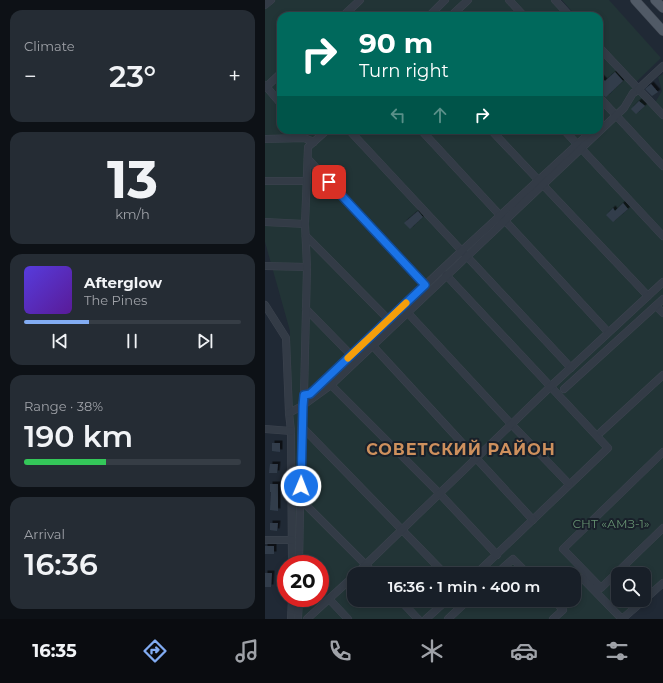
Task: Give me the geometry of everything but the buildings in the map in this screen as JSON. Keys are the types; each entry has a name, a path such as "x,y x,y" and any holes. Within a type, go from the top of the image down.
{"main road":[{"path":"635,0 663,31"},
{"path":"655,0 663,8"}],"street":[{"path":"265,5 271,0"},
{"path":"347,12 360,0"},
{"path":"433,12 445,0"},
{"path":"457,12 468,0"},
{"path":"509,0 520,12"},
{"path":"555,0 566,12"},
{"path":"603,52 636,91 663,115"},
{"path":"603,123 663,66"},
{"path":"277,76 266,86 277,99"},
{"path":"603,101 663,166"},
{"path":"603,121 614,113"},
{"path":"299,555 307,266 305,224 308,147 323,134"},
{"path":"353,134 571,368"},
{"path":"425,134 608,332"},
{"path":"495,134 648,296"},
{"path":"568,134 663,236"},
{"path":"579,146 590,134"},
{"path":"304,395 310,394 425,285 464,253 592,134"},
{"path":"265,139 304,138 314,142"},
{"path":"308,159 425,285"},
{"path":"265,181 307,181"},
{"path":"265,222 305,224"},
{"path":"306,236 389,320"},
{"path":"289,413 303,406 331,385 446,275 464,253"},
{"path":"265,266 307,266"},
{"path":"446,275 608,448 484,567"},
{"path":"301,500 366,565 550,387 663,282"},
{"path":"564,389 663,299"},
{"path":"265,304 286,338 291,431 292,555"},
{"path":"656,306 663,313"},
{"path":"306,308 351,355"},
{"path":"407,312 569,484"},
{"path":"372,346 533,520"},
{"path":"601,432 663,375"},
{"path":"331,385 497,555"},
{"path":"302,427 438,567"},
{"path":"265,430 291,431"},
{"path":"663,452 563,549 601,588 663,528"},
{"path":"265,540 292,540"},
{"path":"504,567 513,559 521,567"},
{"path":"582,578 622,619 636,607"},
{"path":"347,582 329,599 348,619"},
{"path":"651,594 663,583"},
{"path":"291,619 292,607"},
{"path":"298,619 299,607"},
{"path":"307,619 320,607"},
{"path":"407,607 418,619"},
{"path":"426,619 439,607"},
{"path":"448,619 461,607"},
{"path":"553,619 563,610 560,607"}],"green space":[{"name":"СНТ «АМЗ-1»","path":"265,0 558,0 568,12 277,12 277,134 603,134 603,50 653,106 662,91 658,77 663,74 663,586 651,597 651,567 611,567 611,607 640,607 627,619 290,619 290,607 329,607 329,555 290,555 290,331 265,242"},
{"path":"562,0 609,0 661,58 635,83 603,47 603,12 572,12"}],"slow traffic":[{"path":"348,358 406,303"}],"district":[{"name":"СОВЕТСКИЙ РАЙОН","path":"461,449"}],"route":[{"path":"301,486 304,395 310,394 425,285 329,182"}]}
